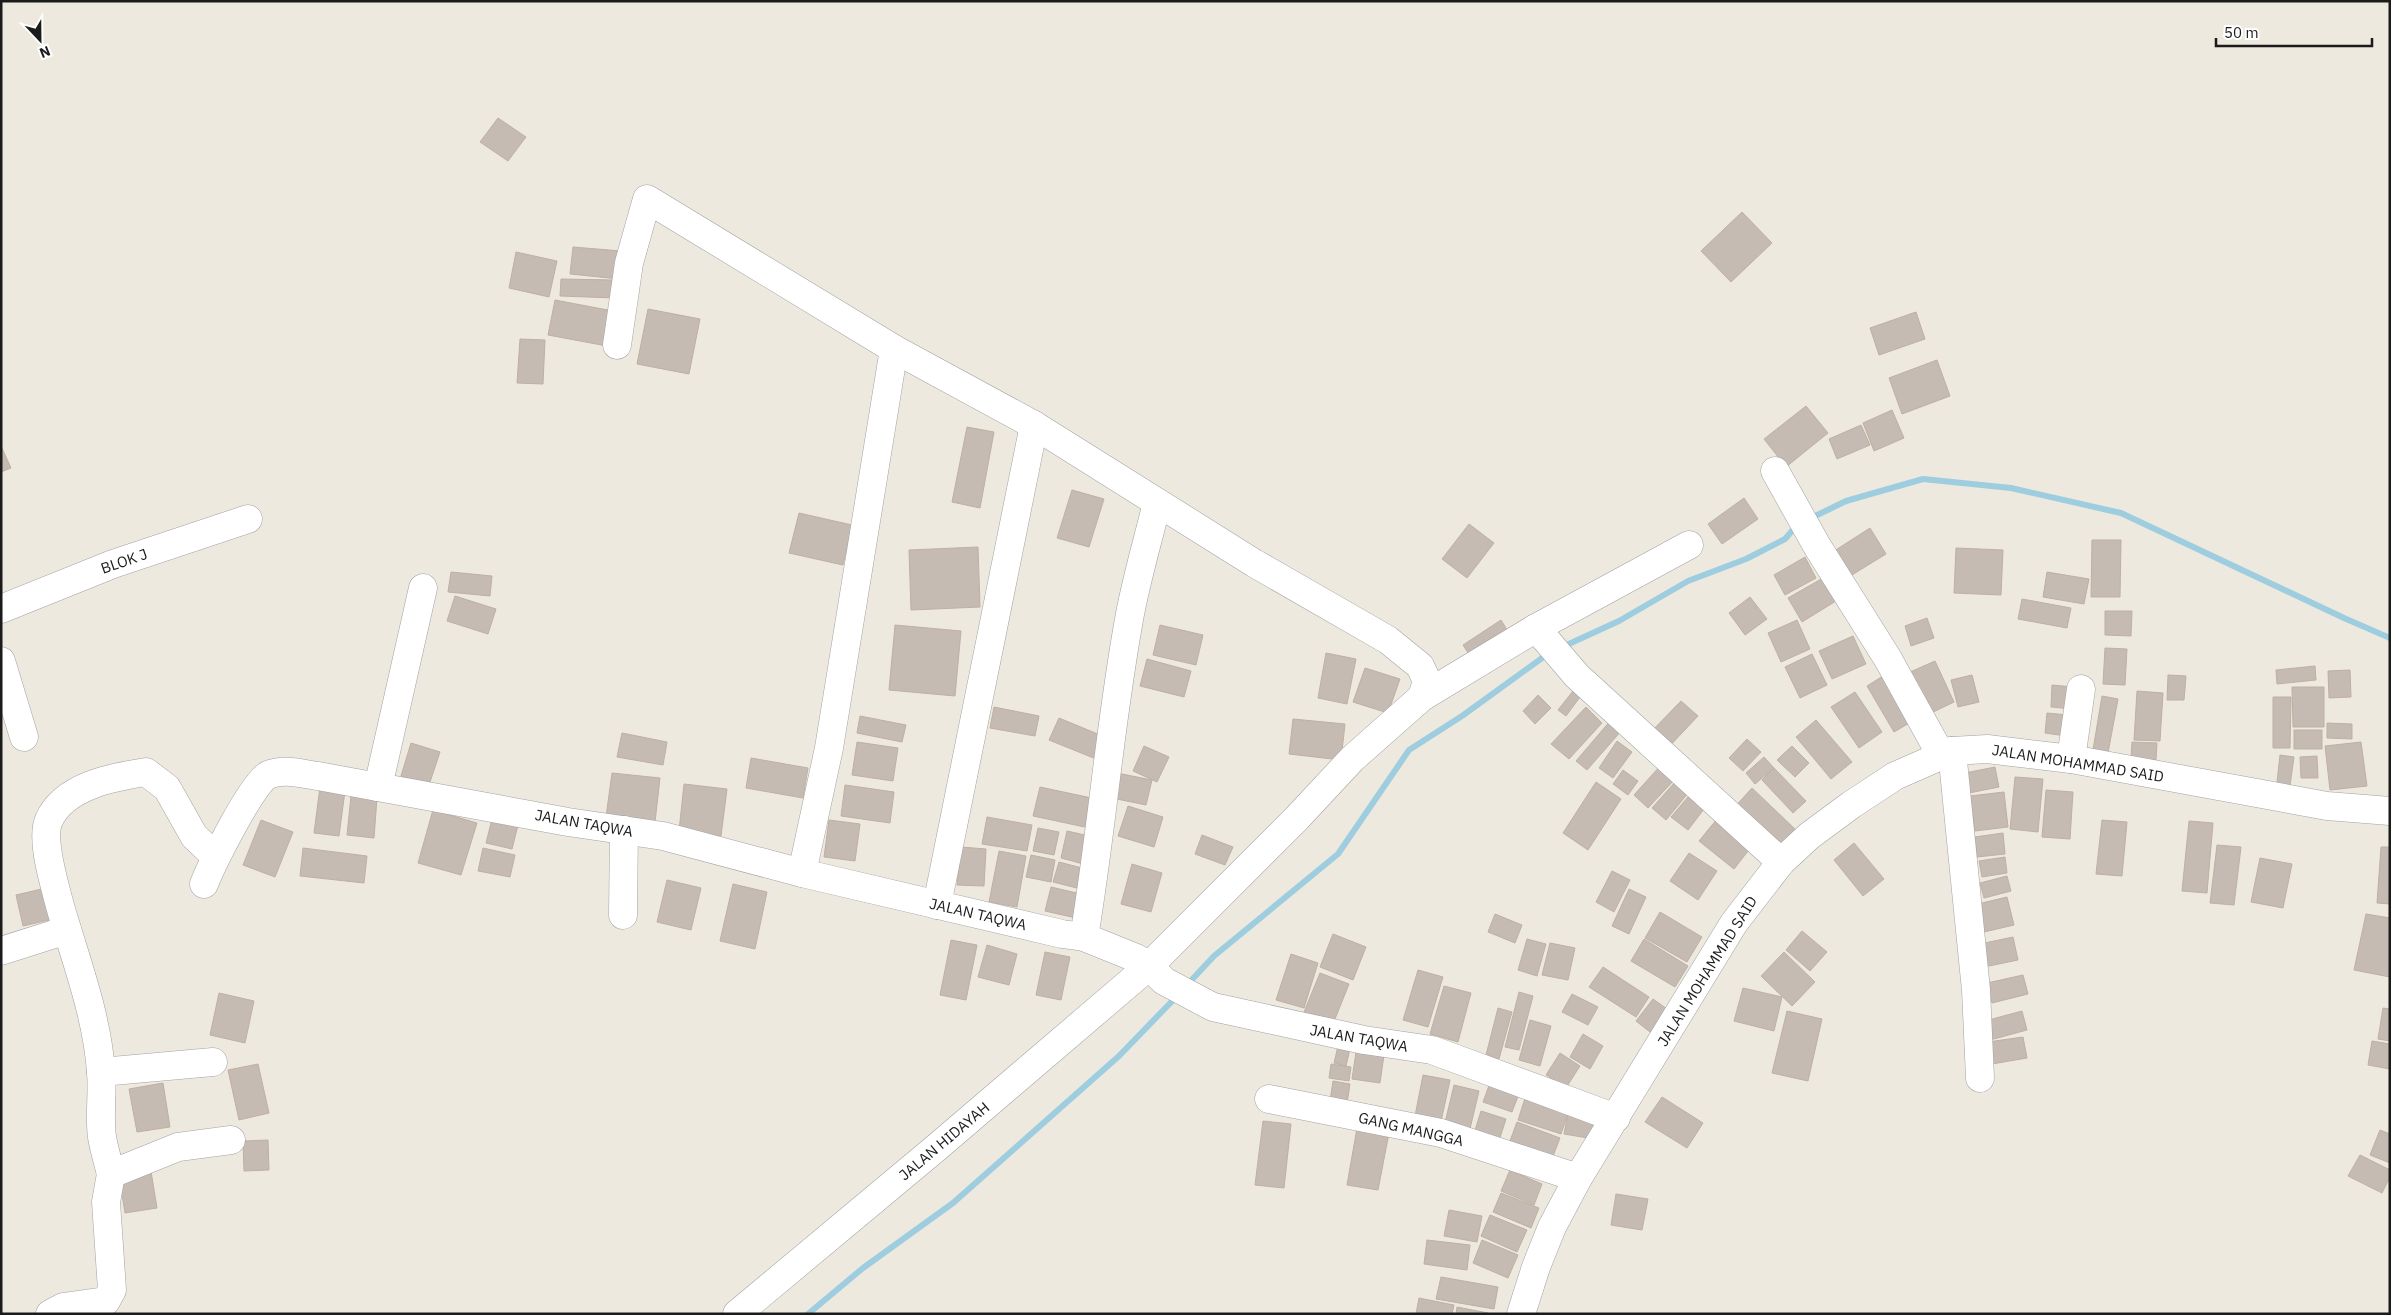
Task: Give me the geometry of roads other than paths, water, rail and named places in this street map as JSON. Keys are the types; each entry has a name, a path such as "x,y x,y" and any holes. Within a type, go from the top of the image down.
{"street":[{"path":"617,345 629,263 647,199 894,349 1034,425 1254,563 1388,640 1420,666 1427,681 1422,697"},
{"path":"802,873 829,748 894,349"},
{"path":"937,905 1034,425"},
{"path":"1775,471 1817,546 1946,753 1976,990 1980,1078"},
{"path":"1084,937 1126,641 1131,612 1158,503"},
{"name":"BLOK J","path":"1,608 113,564 248,519"},
{"name":"JALAN HIDAYAH","path":"737,1314 936,1148 1156,973 1352,759 1422,697 1541,635 1688,546"},
{"path":"378,787 423,588"},
{"path":"1541,635 1577,676 1780,862"},
{"path":"1,661 24,737"},
{"path":"2071,759 2080,689"},
{"name":"JALAN MOHAMMAD SAID","path":"1521,1314 1536,1267 1552,1227 1578,1178 1734,923 1780,862 1809,836 1895,776 1946,753 1987,748 2071,759 2327,806 2390,811"},
{"name":"JALAN TAQWA","path":"204,884 215,856 252,792 268,775 284,771 318,776 663,836 802,873 1084,937 1136,958 1196,999 1213,1007 1259,1019 1364,1040 1432,1050 1616,1118"},
{"path":"50,1314 63,1307 106,1301 112,1290 106,1202 110,1174 102,1136 101,1072 94,1023 67,930 48,854 47,823 56,805 75,792 120,776 146,772 167,788 194,836 215,856"},
{"path":"623,915 624,830"},
{"path":"1,951 67,930"},
{"path":"101,1072 213,1062"},
{"name":"GANG MANGGA","path":"1269,1099 1441,1133 1578,1178"},
{"path":"110,1174 178,1147 231,1140"}],"waterway":[{"path":"1809,519 1846,501 1923,479 2011,488 2121,513 2390,638"},
{"path":"1560,648 1619,621 1688,581 1746,559 1785,539 1798,524"},
{"path":"1186,986 1214,956 1338,854 1409,750 1462,716 1549,653"},
{"path":"808,1314 863,1268 953,1203 1119,1056 1178,995"}]}
